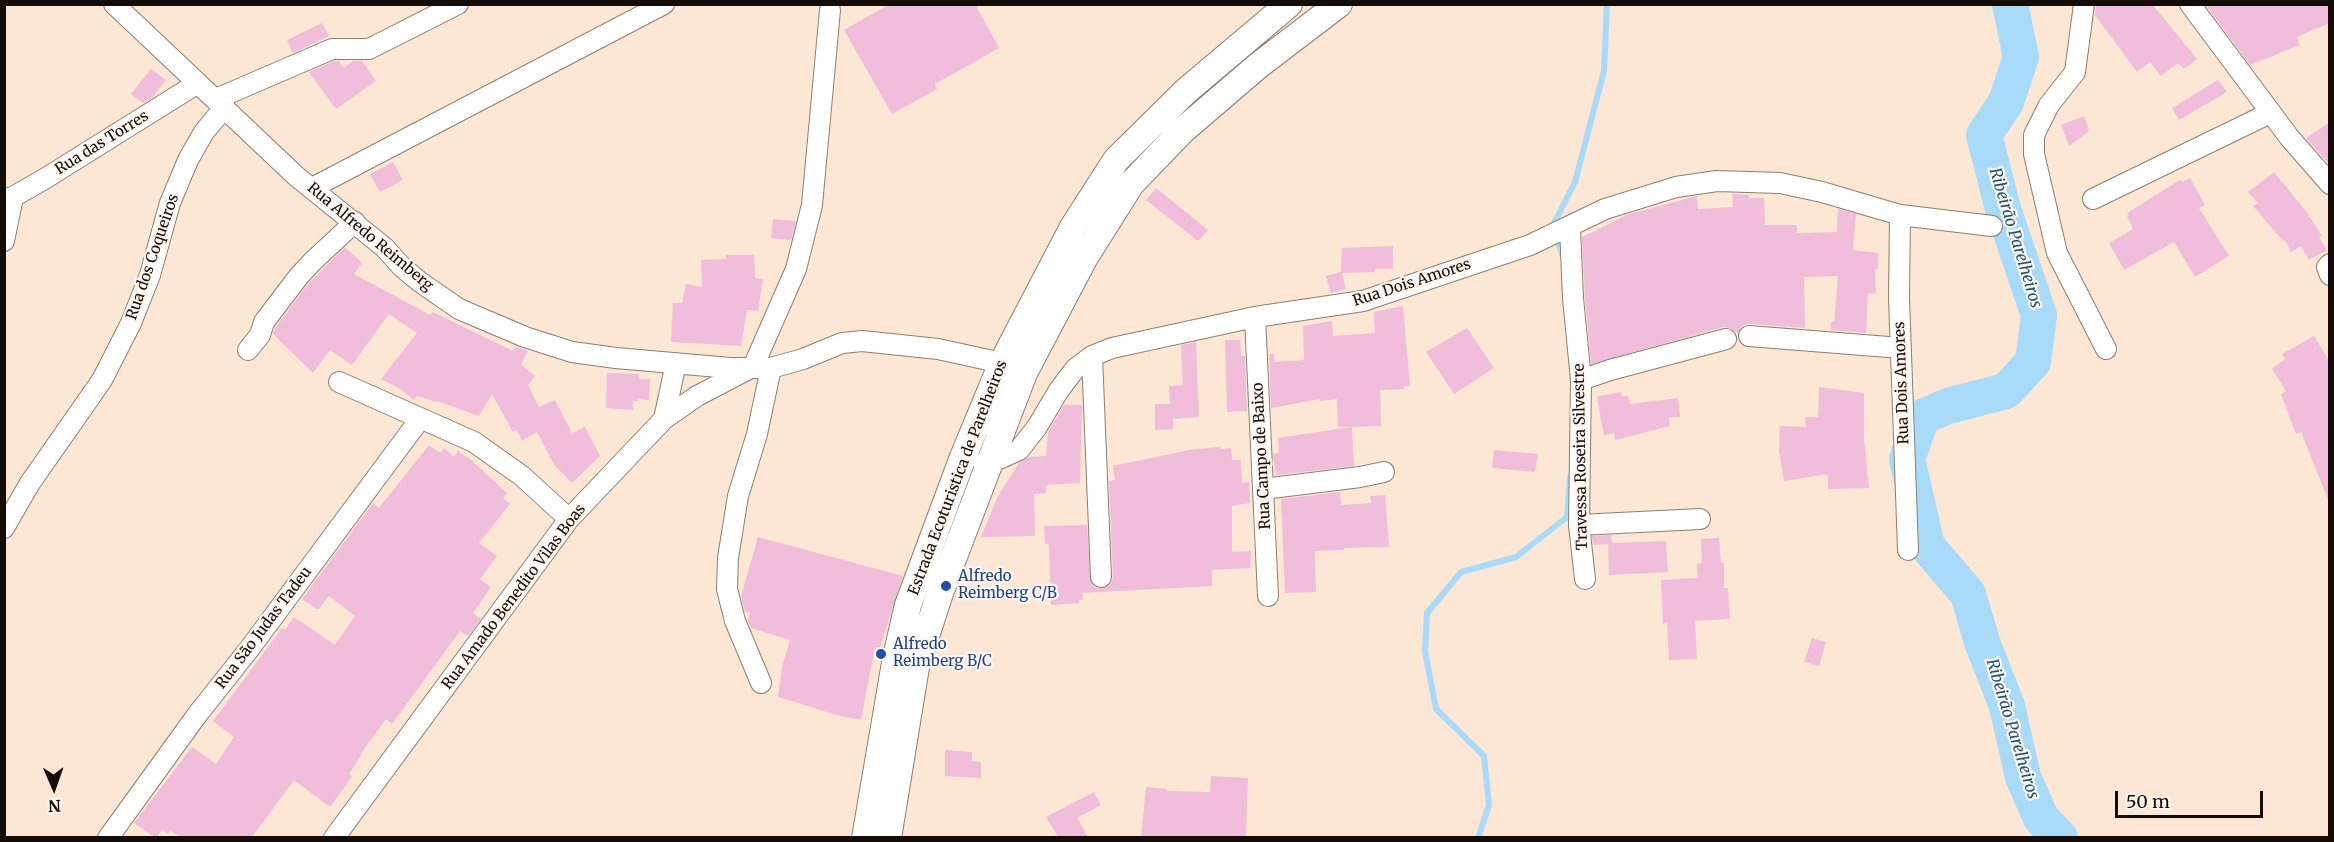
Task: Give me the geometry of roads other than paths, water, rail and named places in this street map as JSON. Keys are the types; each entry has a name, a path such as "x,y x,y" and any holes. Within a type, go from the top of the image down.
{"main road":[{"name":"Estrada Ecoturistica de Parelheiros","path":"888,837 916,668 954,552 988,464 1013,368 1073,227 1116,160 1186,91 1289,4"},
{"name":"Estrada Ecoturistica de Parelheiros","path":"865,837 896,657 908,605 963,457 1013,368 1131,184 1182,131 1259,65 1339,4"}],"street":[{"name":"Rua Alfredo Reimberg","path":"114,4 312,188 355,222 420,282 459,309 525,338 573,352 730,368 762,368"},
{"path":"220,103 332,49 369,49 458,4"},
{"path":"312,188 664,4"},
{"path":"2084,4 2075,72 2049,105 2034,135 2034,154 2057,253 2106,349"},
{"path":"2190,4 2270,113 2330,184"},
{"path":"761,682 735,621 727,589 728,558 738,496 757,434 762,368 796,269 813,205 830,10"},
{"name":"Rua das Torres","path":"9,198 198,84"},
{"name":"Rua dos Coqueiros","path":"4,528 30,483 107,371 135,313 150,275 170,203 188,159 220,103"},
{"path":"2094,199 2270,113"},
{"name":"Rua Dois Amores","path":"988,464 1019,450 1037,427 1068,378 1075,369 1092,356 1112,348 1255,317 1363,301 1530,245 1605,209 1676,187 1717,181 1756,181 1800,186 1900,215 1992,226"},
{"path":"4,241 9,198"},
{"name":"Rua Dois Amores","path":"1900,215 1901,348 1908,550"},
{"path":"248,350 260,335 264,322 299,276 355,222"},
{"name":"Travessa Roseira Silvestre","path":"1570,227 1573,298 1581,380 1579,525 1585,579"},
{"path":"2330,264 2327,267 2330,275"},
{"name":"Rua Campo de Baixo","path":"1255,317 1268,596"},
{"path":"1749,336 1901,348"},
{"path":"1581,380 1726,339"},
{"path":"762,368 803,360 842,343 862,340 938,349 1013,368"},
{"path":"1092,356 1101,577"},
{"path":"664,419 676,363"},
{"name":"Rua Amado Benedito Vilas Boas","path":"334,837 569,519 664,419 697,396 762,368"},
{"path":"339,382 474,442 522,476 569,519"},
{"name":"Rua São Judas Tadeu","path":"108,837 196,716 250,648 420,419"},
{"path":"963,457 988,464"},
{"path":"1263,489 1384,472"},
{"path":"1579,525 1700,519"}],"waterway":[{"path":"1563,258 1553,225 1575,182 1604,71 1607,4"},
{"name":"Ribeirão Parelheiros","path":"2010,4 2021,57 2006,102 1984,135 2003,209 2039,315 2033,362 2006,391 1948,406 1922,417 1907,459 1927,546 1968,594 1982,642 2007,706 2023,777 2041,818 2060,838"},
{"path":"1478,838 1489,805 1484,756 1436,709 1425,651 1427,613 1461,572 1516,557 1567,517 1570,477"}],"place":[{"name":"Alfredo Reimberg C/B","path":"946,586"},
{"name":"Alfredo Reimberg B/C","path":"881,654"}]}
